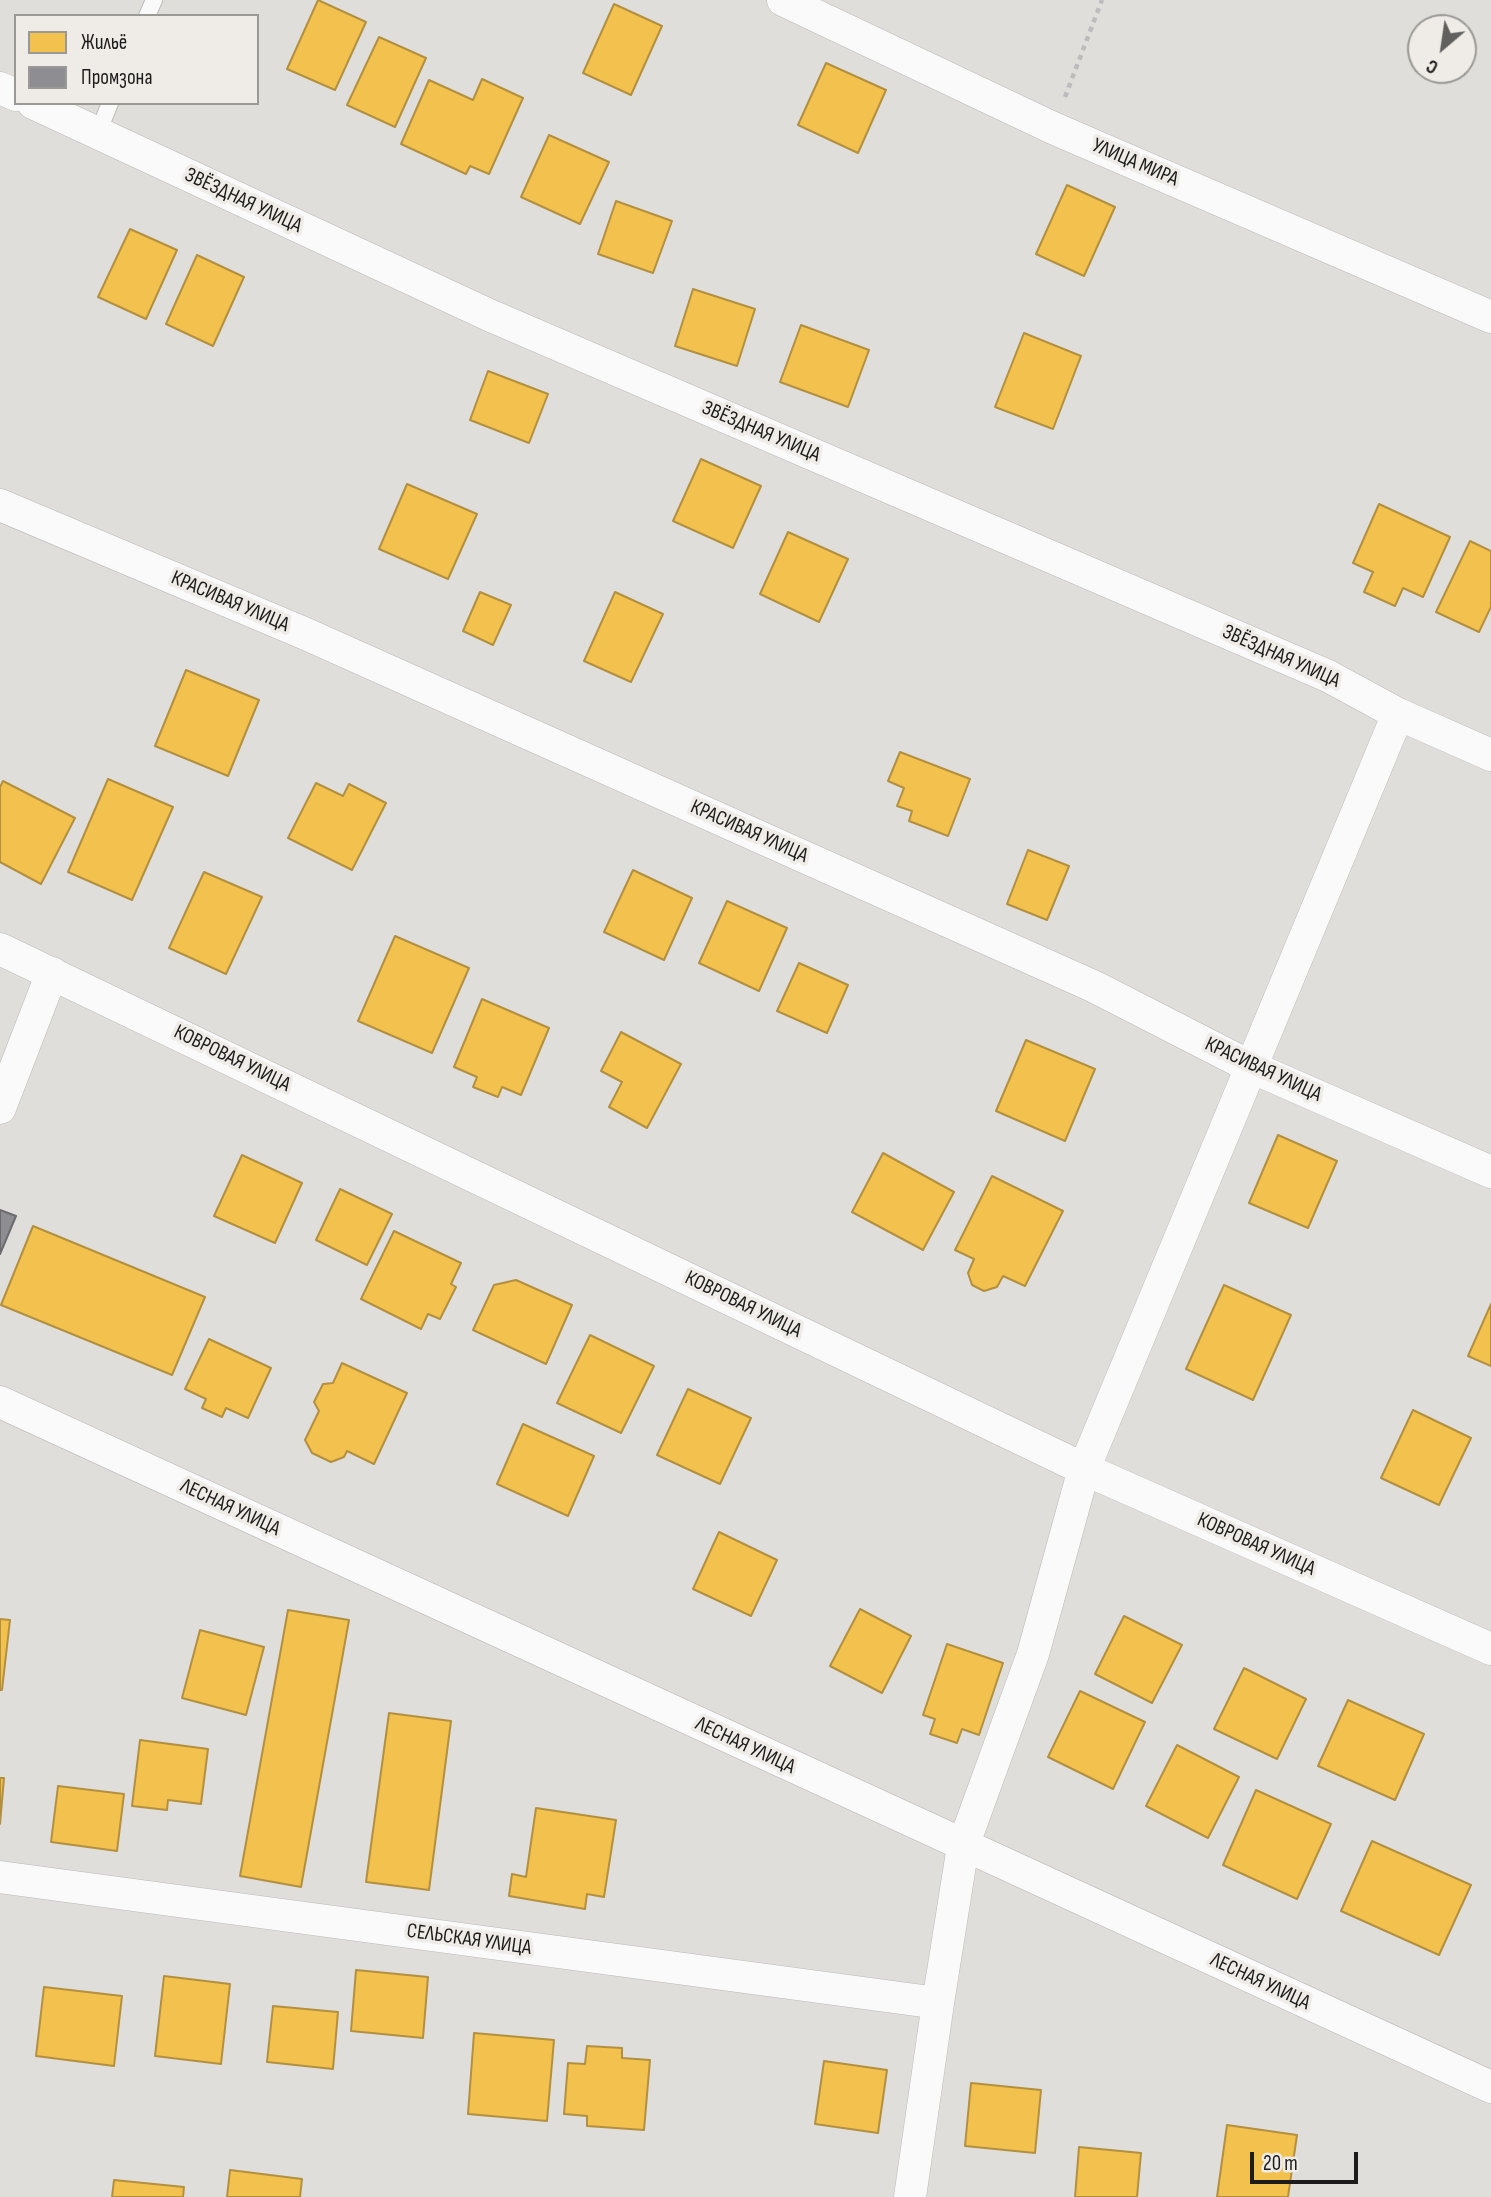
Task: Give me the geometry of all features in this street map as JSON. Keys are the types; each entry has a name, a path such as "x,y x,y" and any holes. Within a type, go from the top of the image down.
{"street":[{"name":"УЛИЦА МИРА","path":"783,0 1053,128 1491,317"},
{"name":"ЗВЁЗДНАЯ УЛИЦА","path":"37,105 489,315 1328,676 1398,714 1491,755"},
{"name":"КРАСИВАЯ УЛИЦА","path":"0,505 306,634 1083,981 1251,1067 1491,1172"},
{"path":"910,2197 963,1846 1033,1654 1084,1469 1398,714"},
{"name":"КОВРОВАЯ УЛИЦА","path":"0,949 1084,1469 1491,1649"},
{"path":"0,1108 52,973"},
{"name":"ЛЕСНАЯ УЛИЦА","path":"0,1402 1491,2087"},
{"name":"СЕЛЬСКАЯ УЛИЦА","path":"0,1877 938,2003"}],"lane":[{"path":"98,133 109,105"}],"path":[{"path":"1053,128 1102,0"}],"building: Жильё":[{"path":"318,0 366,22 335,90 287,69"},
{"path":"614,4 662,26 631,95 583,73"},
{"path":"379,37 426,58 395,127 347,105"},
{"path":"826,63 886,90 858,153 798,125"},
{"path":"482,79 523,98 489,174 470,166 466,174 401,144 429,80 473,100"},
{"path":"549,135 609,162 580,224 521,197"},
{"path":"1067,185 1115,207 1084,276 1036,254"},
{"path":"616,201 672,221 653,273 598,254"},
{"path":"130,229 177,250 146,319 98,297"},
{"path":"197,255 244,277 213,346 166,324"},
{"path":"693,289 755,309 737,366 675,346"},
{"path":"801,325 869,350 848,407 780,382"},
{"path":"1024,333 1081,356 1053,429 995,407"},
{"path":"488,371 548,394 529,443 470,420"},
{"path":"701,459 761,486 733,548 673,521"},
{"path":"407,484 477,514 448,579 379,549"},
{"path":"1379,504 1450,537 1423,597 1403,588 1395,606 1364,592 1373,572 1353,563"},
{"path":"788,532 848,559 819,622 760,594"},
{"path":"1470,541 1491,551 1491,607 1479,632 1436,612"},
{"path":"480,592 511,605 493,645 463,631"},
{"path":"615,592 663,614 631,682 584,661"},
{"path":"186,670 259,700 228,776 155,746"},
{"path":"900,752 970,779 948,836 909,821 912,811 897,806 904,788 888,781"},
{"path":"108,779 173,807 132,900 68,872"},
{"path":"3,781 75,818 41,884 0,862 0,787"},
{"path":"316,783 343,796 349,784 386,803 352,870 288,838"},
{"path":"1028,850 1069,866 1047,920 1007,904"},
{"path":"633,870 692,898 664,960 604,932"},
{"path":"204,872 262,897 226,974 169,948"},
{"path":"727,901 787,928 759,991 699,963"},
{"path":"395,936 469,968 432,1053 358,1021"},
{"path":"799,963 848,985 827,1033 777,1011"},
{"path":"482,999 549,1028 521,1095 502,1087 498,1097 473,1087 477,1077 454,1067"},
{"path":"621,1032 681,1064 647,1128 609,1107 622,1082 601,1071"},
{"path":"1026,1040 1095,1069 1065,1141 996,1111"},
{"path":"1278,1135 1337,1161 1308,1228 1249,1203"},
{"path":"883,1153 954,1192 923,1250 852,1212"},
{"path":"242,1155 302,1183 275,1243 214,1216"},
{"path":"992,1176 1063,1211 1025,1286 1003,1276 997,1287 984,1291 972,1285 968,1273 974,1259 955,1250"},
{"path":"340,1189 392,1214 367,1265 316,1240"},
{"path":"33,1226 205,1297 172,1375 1,1305"},
{"path":"394,1231 461,1263 451,1284 456,1287 440,1319 428,1314 421,1329 361,1299"},
{"path":"516,1280 572,1305 546,1364 473,1330 494,1285"},
{"path":"1224,1285 1291,1315 1253,1400 1186,1369"},
{"path":"1491,1304 1491,1366 1468,1356"},
{"path":"590,1335 654,1366 621,1433 557,1403"},
{"path":"209,1339 271,1368 248,1418 226,1408 222,1417 202,1408 206,1399 185,1389"},
{"path":"342,1363 407,1393 374,1464 347,1451 344,1457 331,1462 312,1453 305,1440 319,1411 314,1402 323,1384 333,1383"},
{"path":"688,1389 751,1418 720,1484 657,1455"},
{"path":"1413,1410 1471,1438 1439,1505 1381,1478"},
{"path":"523,1424 594,1456 568,1516 497,1484"},
{"path":"719,1532 777,1560 751,1616 693,1589"},
{"path":"860,1609 911,1636 882,1693 830,1666"},
{"path":"288,1610 349,1620 301,1887 240,1876"},
{"path":"1124,1616 1182,1645 1152,1703 1095,1674"},
{"path":"0,1619 10,1620 2,1690 0,1690"},
{"path":"200,1630 264,1647 246,1715 182,1698"},
{"path":"947,1644 1003,1663 979,1735 962,1729 957,1743 930,1734 935,1719 923,1715"},
{"path":"1244,1668 1306,1699 1277,1759 1214,1729"},
{"path":"1080,1691 1145,1722 1113,1789 1048,1757"},
{"path":"1348,1700 1424,1734 1395,1800 1318,1766"},
{"path":"389,1713 451,1721 429,1890 366,1882"},
{"path":"140,1740 208,1749 201,1804 168,1800 167,1810 132,1806"},
{"path":"1177,1745 1239,1777 1208,1838 1146,1806"},
{"path":"0,1778 4,1778 0,1824"},
{"path":"58,1786 124,1794 117,1851 51,1842"},
{"path":"1256,1790 1331,1824 1297,1899 1223,1865"},
{"path":"536,1808 616,1820 604,1897 587,1894 585,1909 509,1896 512,1874 526,1877"},
{"path":"1372,1841 1471,1885 1439,1955 1341,1911"},
{"path":"356,1970 428,1977 423,2038 351,2031"},
{"path":"164,1976 230,1984 221,2064 155,2056"},
{"path":"44,1987 122,1996 114,2066 36,2056"},
{"path":"273,2006 338,2012 333,2069 267,2062"},
{"path":"474,2033 554,2040 547,2121 468,2114"},
{"path":"587,2046 622,2048 622,2058 650,2060 644,2130 587,2126 587,2116 564,2114 568,2063 585,2064"},
{"path":"824,2061 887,2070 878,2133 815,2124"},
{"path":"971,2083 1041,2090 1035,2153 965,2146"},
{"path":"1227,2125 1297,2135 1288,2197 1217,2197"},
{"path":"1079,2147 1141,2153 1137,2197 1075,2197"},
{"path":"230,2170 302,2179 300,2197 227,2197"},
{"path":"114,2180 184,2187 183,2197 112,2197"}],"building: Промзона":[{"path":"0,1210 16,1216 0,1254"}]}
